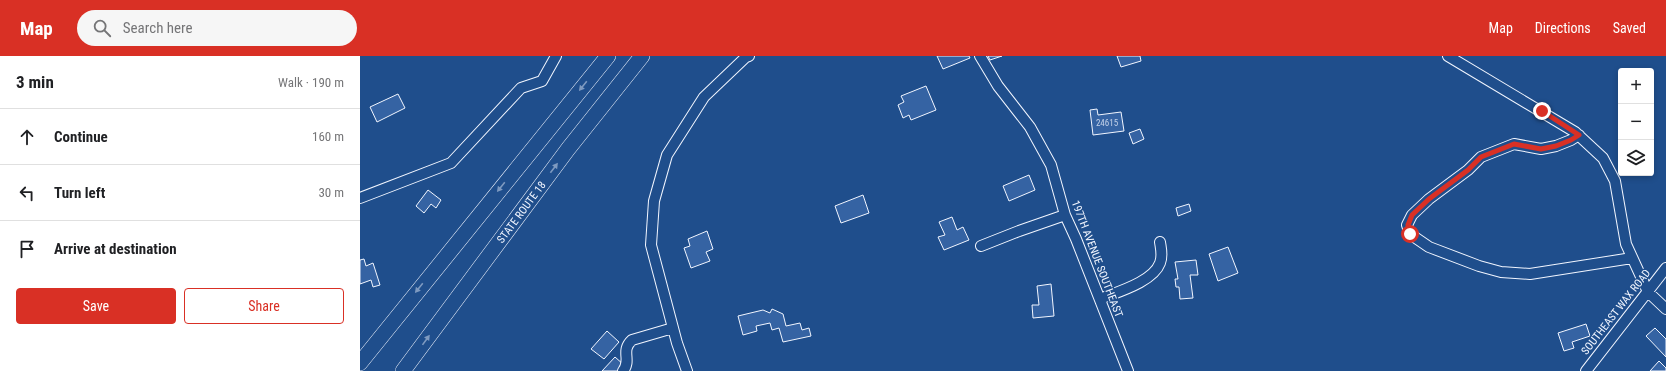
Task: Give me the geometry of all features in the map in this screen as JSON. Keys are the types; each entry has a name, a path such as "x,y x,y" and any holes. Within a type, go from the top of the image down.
{"highway":[{"path":"360,363 608,56"},
{"name":"STATE ROUTE 18","path":"403,371 568,149 642,56"}],"street":[{"path":"360,198 451,163 521,88 542,81 556,56"},
{"path":"687,371 672,328 651,245 654,201 667,155 704,97 746,57 749,56"},
{"name":"197TH AVENUE SOUTHEAST","path":"980,56 998,86 1030,127 1046,154 1056,179 1065,216 1076,239 1128,371"},
{"path":"1448,56 1542,111 1579,135 1603,158 1615,181 1626,244 1648,292 1666,309"},
{"path":"1579,135 1556,146 1541,149 1514,144 1481,157 1468,170 1429,199 1412,215 1408,225 1410,234 1429,247 1479,266 1501,272 1530,274 1632,258"},
{"path":"981,246 1019,231 1065,216"},
{"path":"1100,299 1150,276 1160,264 1162,256 1160,242"},
{"name":"SOUTHEAST WAX ROAD","path":"1586,371 1666,268"},
{"path":"623,371 627,362 625,350 632,340 672,328"}],"building":[{"path":"937,56 969,56 970,58 943,69"},
{"path":"988,56 1002,56 990,60"},
{"path":"1117,56 1140,56 1141,61 1121,67"},
{"path":"926,86 936,110 911,120 909,115 903,118 898,105 904,102 901,96"},
{"path":"398,94 405,108 377,122 370,107"},
{"path":"1097,109 1098,115 1121,112 1124,131 1093,135 1090,110"},
{"path":"1140,129 1144,139 1133,144 1129,133"},
{"path":"1029,175 1035,190 1009,201 1003,186"},
{"path":"428,190 441,200 436,208 431,204 424,213 416,206"},
{"path":"863,195 869,213 841,223 835,206"},
{"path":"1189,204 1191,211 1178,216 1176,208"},
{"path":"952,217 957,230 963,227 969,240 944,250 938,237 945,235 939,222"},
{"path":"707,231 713,249 706,252 710,261 691,268 684,248 690,246 688,239"},
{"path":"1228,247 1238,273 1218,281 1209,254"},
{"path":"364,259 366,266 373,263 380,285 373,287 371,280 360,284 360,260"},
{"path":"1196,260 1198,275 1190,275 1193,298 1180,299 1179,287 1176,287 1175,279 1178,279 1175,262"},
{"path":"1051,284 1054,316 1033,318 1032,305 1039,305 1037,286"},
{"path":"772,309 783,314 786,326 800,323 802,330 809,328 811,336 783,342 779,328 772,330 770,323 756,326 757,331 743,335 738,316 763,310 770,313"},
{"path":"1586,324 1590,336 1572,342 1574,348 1564,351 1558,333"},
{"path":"1655,328 1666,339 1666,357 1646,336"},
{"path":"607,331 619,342 604,359 591,349"},
{"path":"615,357 624,365 619,371 602,371"},
{"path":"1659,361 1666,368 1666,371 1650,371"}],"route":[{"path":"1410,234 1408,225 1412,215 1429,199 1468,170 1481,157 1514,144 1541,149 1556,146 1579,135 1542,111"}]}
